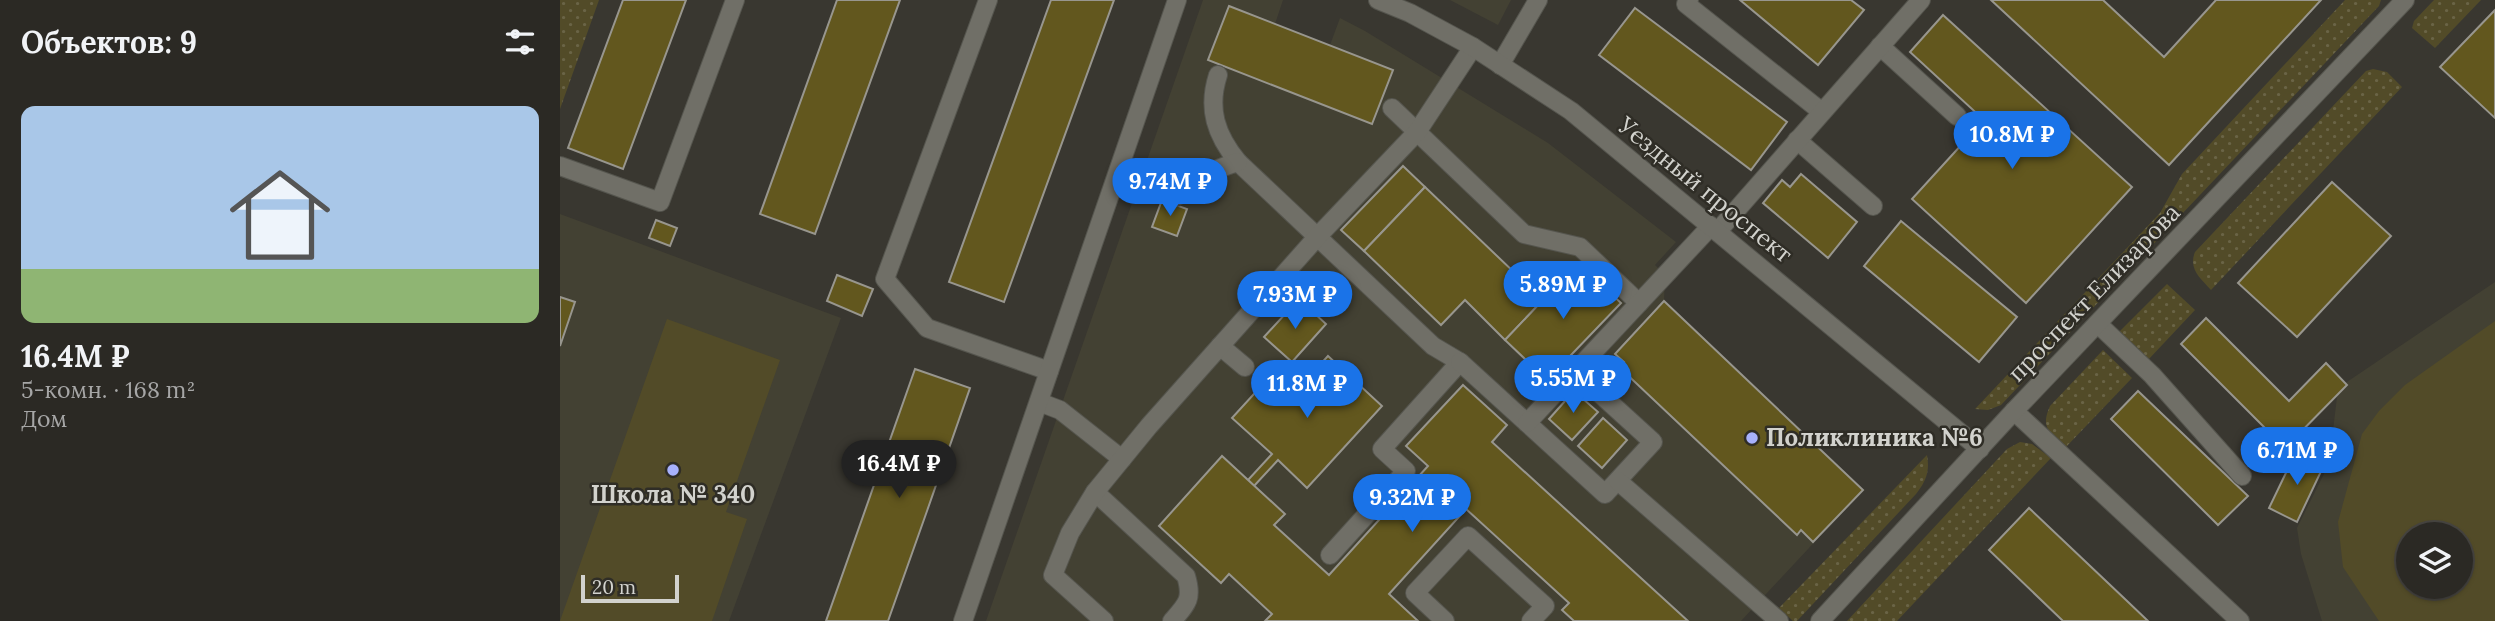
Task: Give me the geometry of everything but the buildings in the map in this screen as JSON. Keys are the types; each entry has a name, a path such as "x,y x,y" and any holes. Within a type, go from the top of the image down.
{"street":[{"path":"560,166 660,202 735,0"},
{"path":"988,0 884,278 927,328 1049,371"},
{"path":"963,621 1177,0"},
{"name":"Уездный проспект","path":"1378,0 1410,13 1473,47 1571,111 1980,449"},
{"path":"1500,65 1538,0"},
{"path":"1689,0 1686,4 1822,112"},
{"name":"проспект Елизарова","path":"1819,621 2014,411 2405,0"},
{"path":"1527,423 1797,140 1880,46 1911,3"},
{"path":"1880,46 1956,116"},
{"path":"1104,621 1053,575 1070,533 1095,492 1318,236 1417,132 1473,47"},
{"path":"1218,75 1212,94 1216,121 1226,148 1238,162 1433,346 1460,362 1605,494 1653,442 1575,371"},
{"path":"1392,108 1524,234 1580,247 1639,303"},
{"path":"1797,140 1873,206"},
{"path":"1176,197 1216,168 1238,162"},
{"path":"2098,324 2152,375 2242,476"},
{"path":"1220,346 1245,368"},
{"path":"1330,555 1406,471 1382,449 1460,362"},
{"path":"1039,402 1060,410 1122,458"},
{"path":"2014,411 2240,621"},
{"path":"1618,481 1779,621"},
{"path":"1095,492 1186,576 1190,590 1188,604 1171,621"},
{"path":"1445,621 1415,593 1468,536 1545,606 1531,621"}],"shaded area":[{"path":"560,0 599,0 560,109"},
{"path":"1203,0 1283,0 1275,24 1330,45 1340,18 1548,143 1676,242 1655,265 1665,275 1664,301 1863,490 1741,621 986,621"},
{"path":"1450,0 1511,0 1498,25"},
{"path":"2345,0 2381,0 2379,6 2001,405 1988,410 1975,409 2160,213 2182,174"},
{"path":"2434,0 2481,0 2435,48 2412,28 2414,21"},
{"path":"2373,69 2387,72 2402,87 2211,290 2194,269 2195,252 2366,71"},
{"name":"Школа № 340","path":"560,214 841,318 729,621 560,621"},
{"path":"2495,282 2495,621 2322,621 2301,554 2297,528 2329,464 2337,397 2341,386"},
{"path":"2167,284 2195,310 2148,360 2118,333"},
{"path":"667,319 780,360 726,512 747,519 712,621 560,621"},
{"path":"2495,321 2495,621 2379,621 2343,567 2338,522 2362,434 2379,411 2405,385"},
{"path":"2103,350 2132,378 2065,448 2048,429 2047,413 2050,406"},
{"path":"2020,442 2032,444 2051,458 1897,621 1847,621 2007,449"},
{"path":"1927,455 1926,476 1916,494 1797,621 1793,621 1779,608"}],"place":[{"name":"Поликлиника №6","path":"1752,438"},
{"name":"Школа № 340","path":"673,470"}]}
